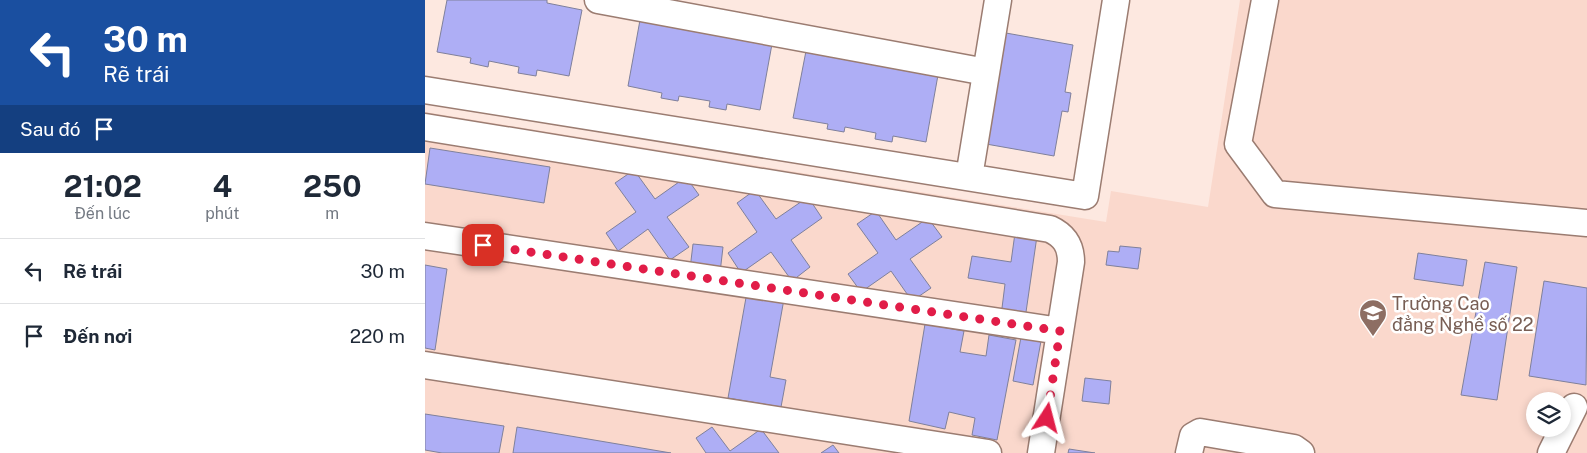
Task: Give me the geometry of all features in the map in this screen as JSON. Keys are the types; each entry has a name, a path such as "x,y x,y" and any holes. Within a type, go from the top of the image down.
{"lane":[{"path":"598,0 986,72"},
{"path":"969,177 998,0"},
{"path":"425,90 1085,196 1116,0"},
{"path":"1265,0 1238,144 1275,194 1587,223"},
{"path":"425,127 1050,229 1063,237 1071,255 1041,453"},
{"path":"425,236 1060,331"},
{"path":"425,366 988,453"},
{"path":"1551,453 1574,407"},
{"path":"1189,453 1193,436 1200,432 1294,448 1301,453"}],"shaded area":[{"path":"1240,0 1587,0 1587,453 425,453 425,112 1106,222 1111,191 1208,207"}],"building":[{"path":"447,0 547,0 547,3 582,10 569,76 537,70 536,76 518,73 519,67 489,61 488,67 470,63 471,58 437,52"},
{"path":"640,20 772,44 760,110 727,104 726,110 709,107 710,101 679,96 678,101 661,98 662,93 628,86"},
{"path":"1006,33 1073,45 1065,92 1071,93 1068,112 1062,111 1054,156 986,144"},
{"path":"806,51 938,75 926,142 893,136 892,142 875,139 876,133 845,127 844,132 827,129 828,124 793,118"},
{"path":"430,148 550,167 544,203 425,184"},
{"path":"634,170 655,199 686,177 699,195 667,217 689,247 670,260 648,229 618,251 606,233 636,212 615,183"},
{"path":"755,190 776,219 808,197 822,218 791,240 810,267 792,281 771,252 741,273 728,253 757,232 737,203"},
{"path":"876,211 896,240 928,218 942,237 910,259 931,288 912,301 891,271 861,292 848,274 878,253 857,224"},
{"path":"1015,233 1037,236 1025,319 1001,316 1005,284 968,278 972,256 1011,262"},
{"path":"693,244 723,247 720,273 690,269"},
{"path":"1120,246 1141,248 1138,269 1106,265 1108,251 1119,252"},
{"path":"1418,253 1467,260 1463,286 1414,279"},
{"path":"1485,262 1517,267 1497,400 1461,395"},
{"path":"425,265 447,269 435,350 425,348"},
{"path":"1544,281 1587,288 1586,385 1529,376"},
{"path":"747,292 784,299 770,377 786,380 781,407 728,398"},
{"path":"925,324 964,331 960,352 986,356 989,335 1016,340 997,440 972,435 975,418 949,412 945,429 909,421"},
{"path":"1021,337 1041,341 1033,385 1013,381"},
{"path":"1085,378 1111,381 1109,404 1082,401"},
{"path":"425,414 504,426 499,453 442,453 425,450"},
{"path":"517,427 671,453 513,453"},
{"path":"712,427 730,451 761,429 779,453 706,453 696,438"},
{"path":"833,445 839,453 821,453"},
{"path":"1069,449 1095,453 1068,453"}],"place":[{"name":"Trường Cao đẳng Nghề số 22","path":"1373,337"}],"route":[{"path":"483,245 1060,331 1047,418"}]}
